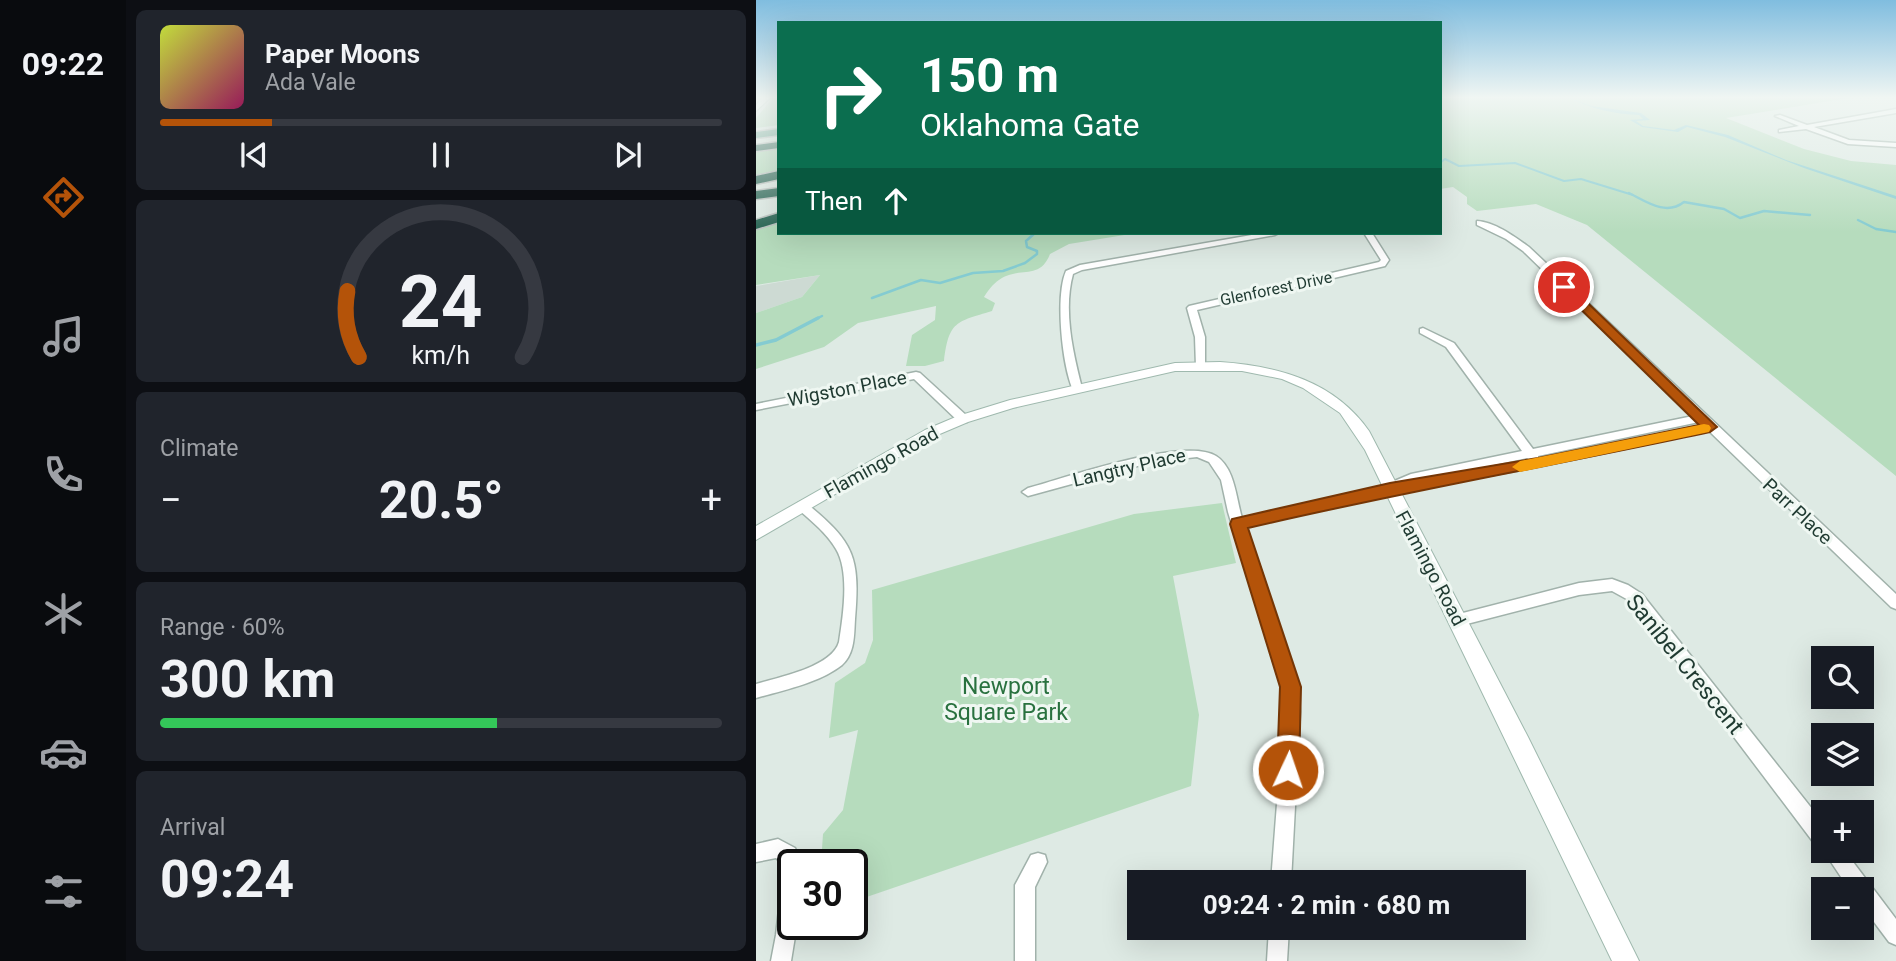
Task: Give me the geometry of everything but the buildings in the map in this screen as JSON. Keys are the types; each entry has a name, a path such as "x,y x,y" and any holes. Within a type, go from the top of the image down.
{"highway":[{"path":"756,142 777,143"},
{"path":"756,148 777,143"},
{"path":"756,182 777,176"},
{"path":"756,182 777,181"},
{"path":"756,195 777,192"},
{"path":"756,225 777,218"}],"street":[{"path":"1849,142 1896,145"},
{"name":"Parr Place","path":"1480,223 1509,237 1526,250 1896,603"},
{"path":"1077,388 1069,348 1065,301 1066,279 1069,273 1080,268 1264,235"},
{"name":"Glenforest Drive","path":"1200,365 1200,337 1192,307 1382,264 1385,260 1369,235"},
{"path":"1423,331 1450,345 1534,458"},
{"name":"Flamingo Road","path":"756,534 930,433 1010,404 1175,367 1200,365 1240,366 1277,374 1314,388 1346,411 1376,456 1626,961"},
{"name":"Wigston Place","path":"756,407 916,375 963,419"},
{"path":"1238,524 1705,423"},
{"name":"Langtry Place","path":"1028,492 1153,458 1198,453 1213,459 1227,479 1238,524 1290,687 1292,712 1283,870"},
{"path":"756,691 836,661 846,646 853,590 850,558 832,530 802,506"},
{"name":"Sanibel Crescent","path":"1459,621 1579,589 1612,585 1623,589 1637,598 1670,639 1811,823"},
{"path":"756,853 779,849"},
{"path":"1025,961 1025,885 1038,862"},
{"path":"1874,906 1896,935"},
{"path":"781,961 785,940"},
{"path":"1277,961 1278,940"}],"shaded area":[{"path":"820,275 802,297 756,313 756,286"}],"green space":[{"path":"1442,142 1786,142 1851,161 1896,165 1896,476 1587,225 1536,204 1477,211 1467,204 1467,197 1453,187 1442,189"},
{"path":"777,148 777,170 756,178 756,150"},
{"path":"777,221 777,235 1125,235 1069,244 1050,254 1038,269 1003,277 993,284 984,297 995,303 992,311 956,325 949,338 944,361 925,366 906,366 912,335 935,320 936,306 858,323 824,347 756,369 756,313 802,297 820,275 756,285 756,227"},
{"name":"Newport Square Park","path":"1222,503 1236,563 1173,576 1199,715 1191,786 868,897 868,849 822,849 823,834 843,810 858,730 829,738 835,683 865,663 873,640 872,590 1134,514"}],"water":[{"path":"1737,142 1744,142 1786,160 1896,196 1896,199 1804,168"}],"waterway":[{"path":"1442,161 1445,159 1459,166 1515,163 1564,181 1581,179 1633,195"},
{"path":"1629,193 1663,208 1684,202 1724,209 1740,218 1764,211 1810,215"},
{"path":"1858,220 1876,229 1896,232"},
{"path":"872,298 921,280 940,283 973,273 1003,271 1025,263 1037,254 1037,251 1027,247 1026,241 1033,235"},
{"path":"818,318 822,316"},
{"path":"756,345 776,340 818,318"},
{"path":"814,320 818,318"}],"slow traffic":[{"path":"1520,467 1704,428"}],"route":[{"path":"1288,770 1292,712 1290,687 1285,664 1238,524 1390,489 1538,463 1710,427 1564,287"}]}
